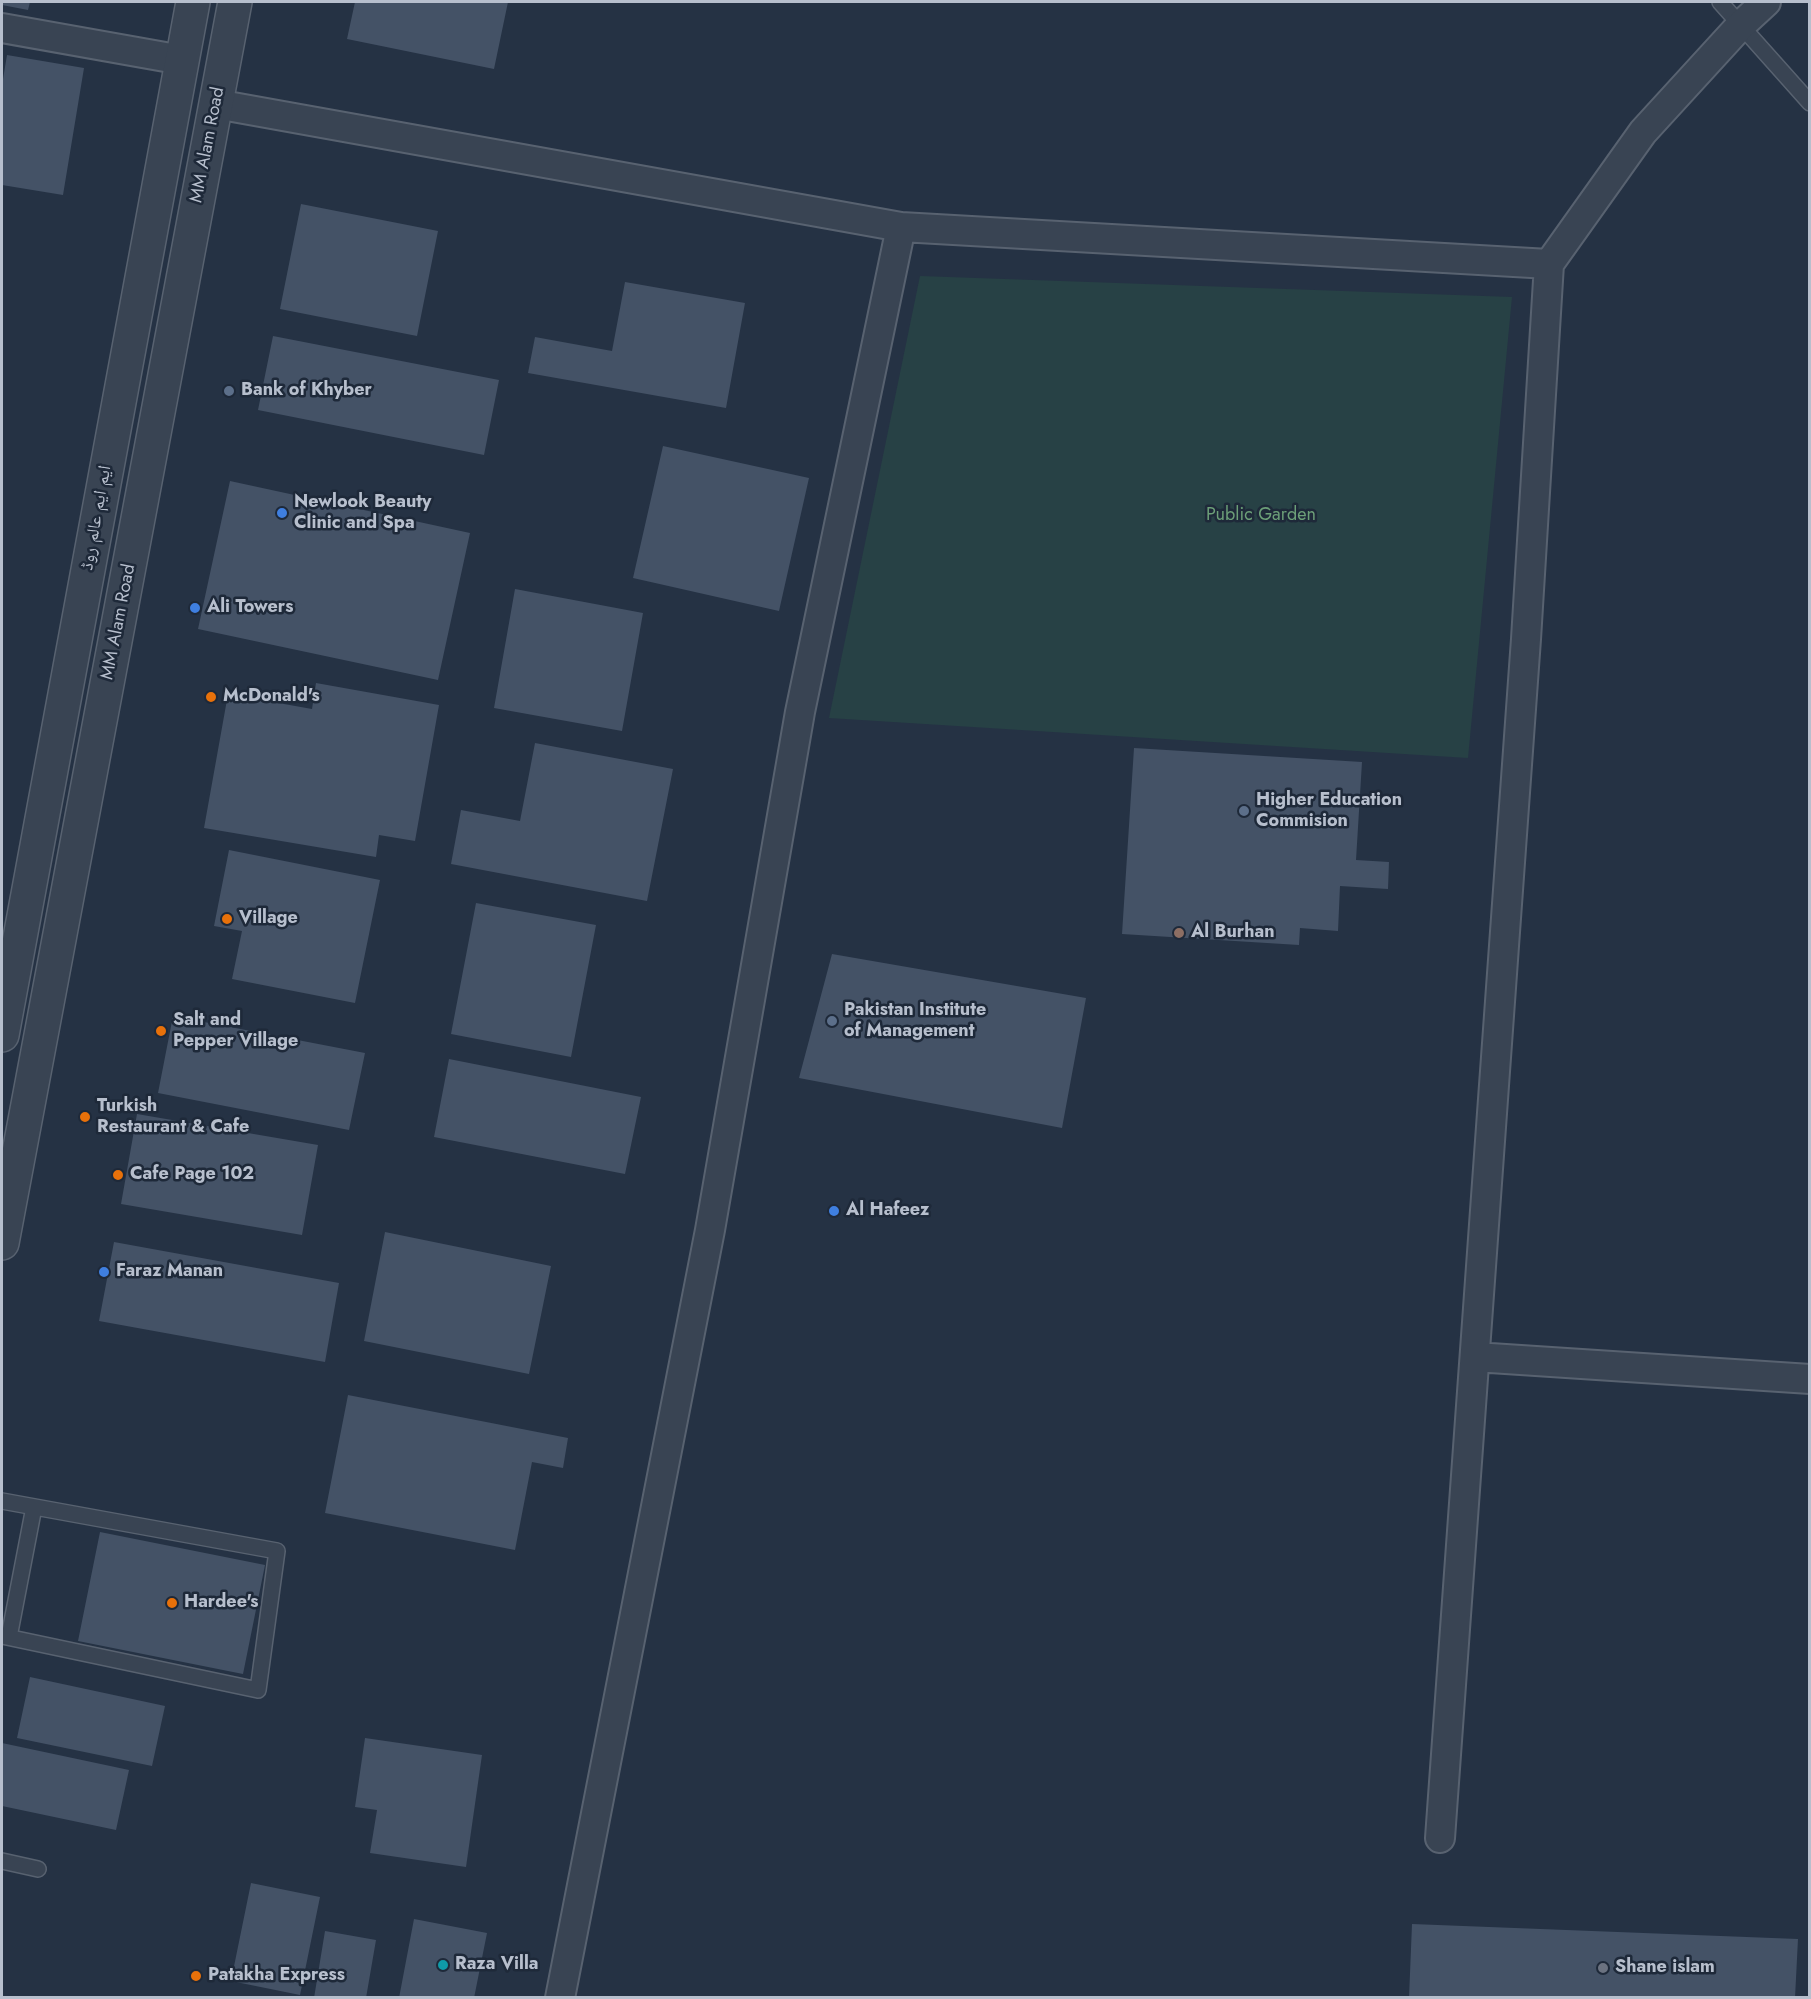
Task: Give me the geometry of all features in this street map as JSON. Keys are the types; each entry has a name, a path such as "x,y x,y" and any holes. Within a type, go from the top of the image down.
{"street":[{"name":"ایم ایم عالم روڈ","path":"2,1035 193,2"},
{"name":"MM Alam Road","path":"2,1243 235,2"},
{"path":"1440,1838 1525,662 1549,264 1642,132 1740,26 1766,2"},
{"path":"2,28 182,60"},
{"path":"216,104 901,227 1549,264"},
{"path":"560,1998 710,1230 800,712 901,227"},
{"path":"1475,1357 1809,1379"}],"lane":[{"path":"1720,2 1809,104"},
{"path":"2,1501 277,1551 258,1690 5,1637 34,1508"},
{"path":"2,1861 38,1869"}],"green space":[{"name":"Public Garden","path":"920,276 1512,297 1468,758 829,718"}],"building":[{"path":"2,2 30,2 28,10 2,5"},
{"path":"355,2 508,2 494,69 347,39"},
{"path":"7,55 84,68 63,195 2,185 2,78"},
{"path":"301,204 438,231 417,336 280,309"},
{"path":"625,282 745,303 726,408 528,373 535,337 612,351"},
{"path":"273,336 499,380 484,455 258,410"},
{"path":"663,446 809,478 779,611 633,578"},
{"path":"230,481 470,533 438,680 198,629"},
{"path":"515,589 643,613 622,731 494,708"},
{"path":"316,683 439,705 415,841 379,835 376,857 204,828 228,694 312,709"},
{"path":"535,743 673,769 647,901 451,864 461,810 520,821"},
{"name":"Higher Education Commision","path":"1134,748 1362,762 1356,860 1389,862 1388,889 1340,886 1338,931 1300,928 1299,945 1122,934"},
{"path":"229,850 380,880 355,1003 232,979 242,931 214,926"},
{"path":"476,903 596,925 571,1057 451,1034"},
{"path":"832,954 1086,998 1062,1128 799,1078"},
{"path":"173,1016 365,1053 349,1130 158,1093"},
{"path":"449,1059 641,1097 625,1174 434,1137"},
{"path":"137,1114 318,1145 302,1235 121,1204"},
{"path":"385,1232 551,1266 529,1374 364,1341"},
{"path":"114,1242 339,1283 325,1362 99,1321"},
{"path":"348,1395 568,1438 563,1468 532,1462 515,1550 325,1513"},
{"name":"Hardee's","path":"100,1532 265,1565 243,1674 78,1641"},
{"path":"30,1677 165,1706 152,1766 17,1738"},
{"path":"365,1738 482,1755 466,1867 370,1853 377,1810 355,1807"},
{"path":"2,1743 129,1770 116,1830 2,1806"},
{"path":"251,1883 320,1897 300,1995 231,1981"},
{"name":"Raza Villa","path":"414,1919 487,1933 474,1998 399,1998"},
{"name":"Shane islam","path":"1412,1924 1798,1939 1795,1998 1409,1998"},
{"path":"325,1931 376,1940 366,1998 314,1998"}],"place":[{"name":"Bank of Khyber","path":"229,391"},
{"name":"Newlook Beauty Clinic and Spa","path":"282,513"},
{"name":"Ali Towers","path":"195,608"},
{"name":"McDonald's","path":"211,697"},
{"name":"Higher Education Commision","path":"1244,811"},
{"name":"Village","path":"227,919"},
{"name":"Al Burhan","path":"1179,933"},
{"name":"Pakistan Institute of Management","path":"832,1021"},
{"name":"Salt and Pepper Village","path":"161,1031"},
{"name":"Turkish Restaurant & Cafe","path":"85,1117"},
{"name":"Cafe Page 102","path":"118,1175"},
{"name":"Al Hafeez","path":"834,1211"},
{"name":"Faraz Manan","path":"104,1272"},
{"name":"Hardee's","path":"172,1603"},
{"name":"Raza Villa","path":"443,1965"},
{"name":"Shane islam","path":"1603,1968"},
{"name":"Patakha Express","path":"196,1976"}]}
